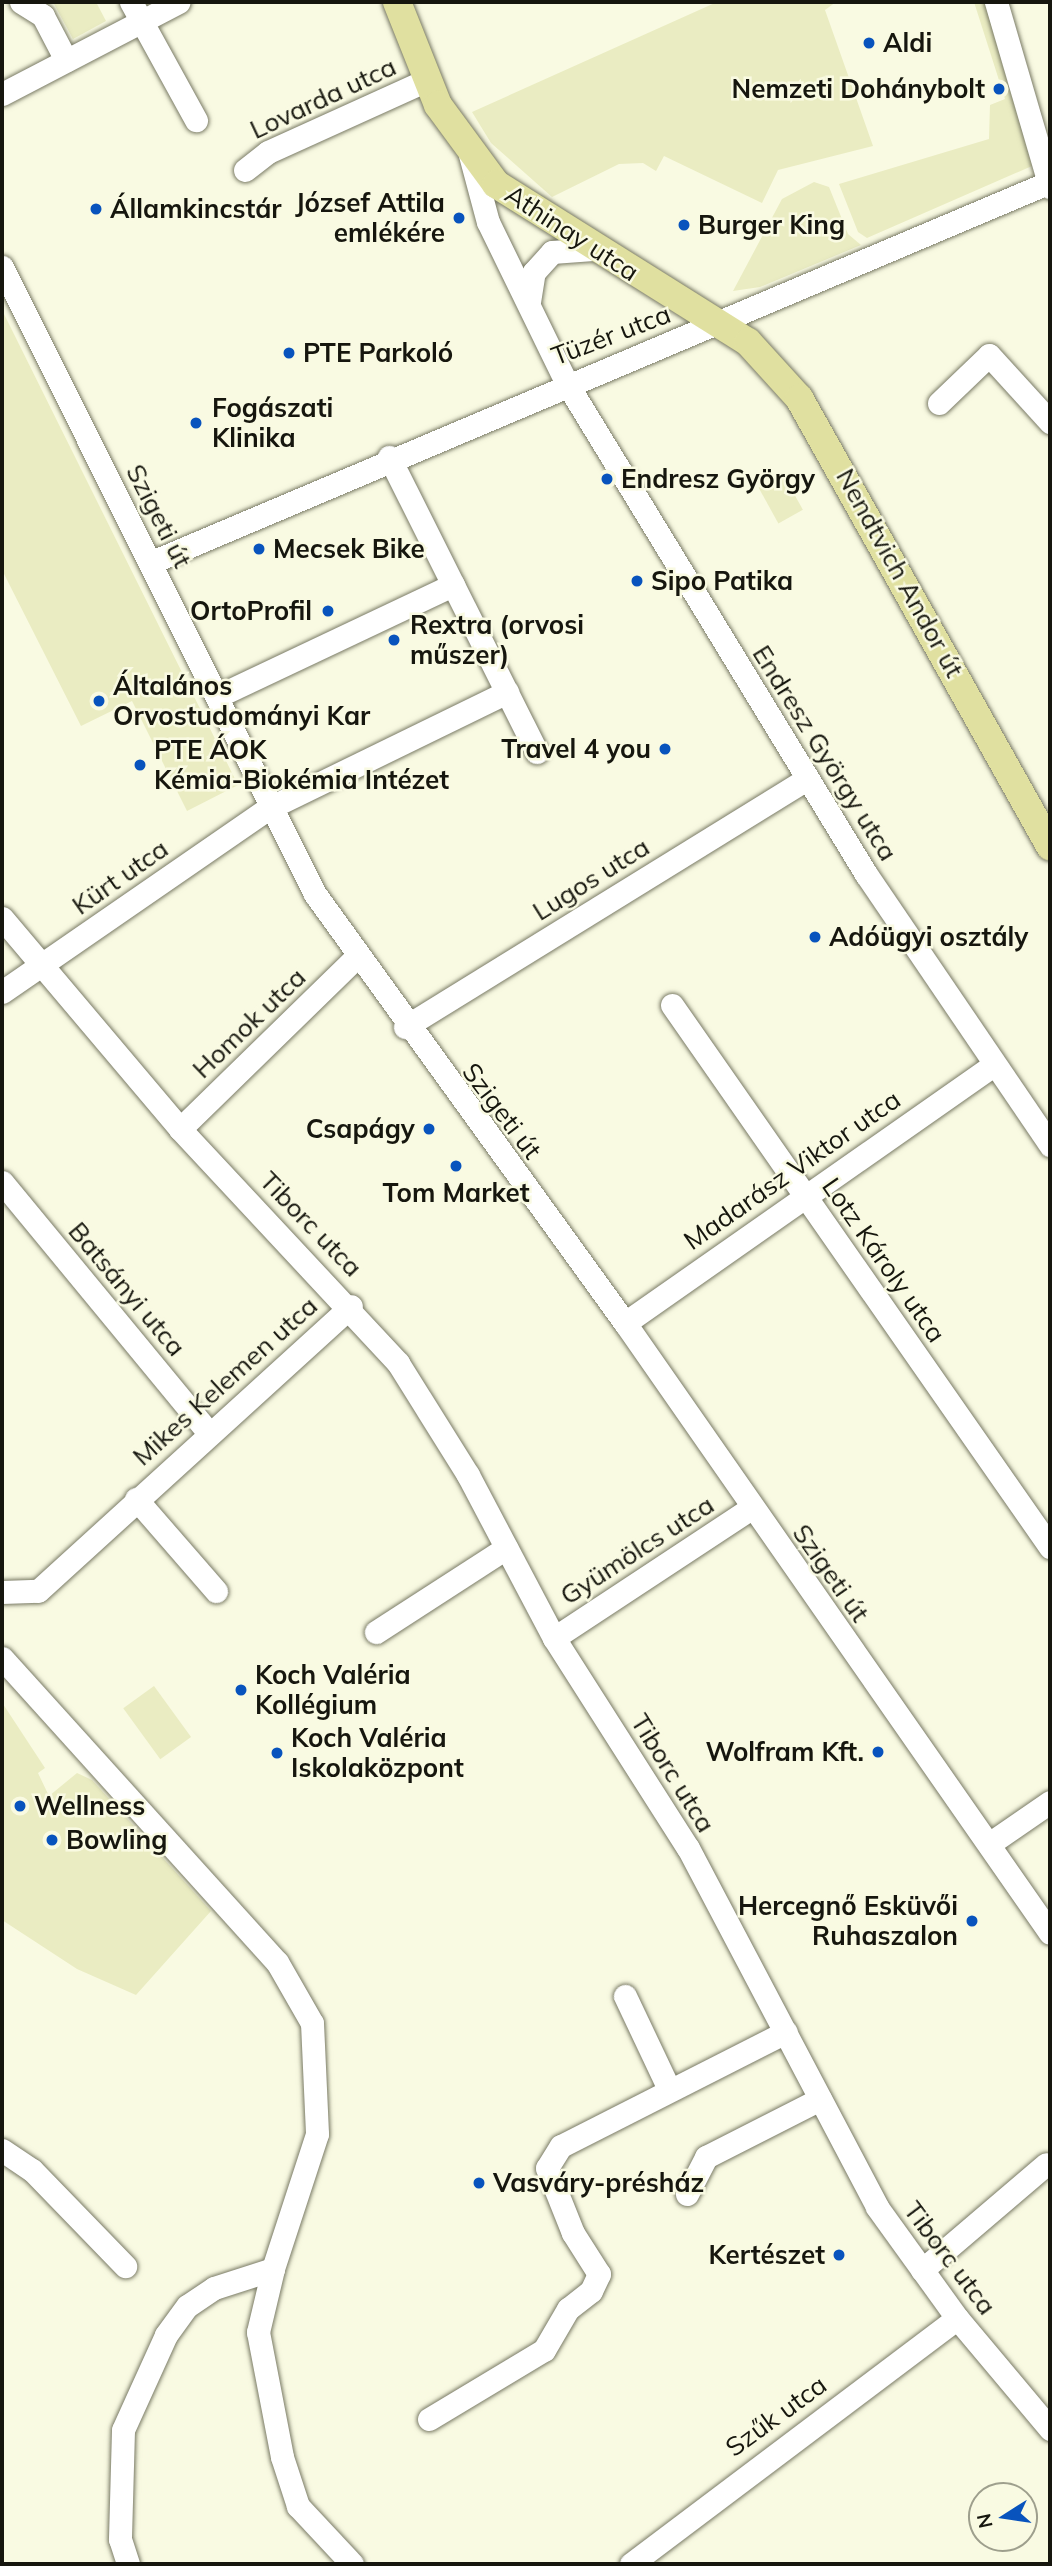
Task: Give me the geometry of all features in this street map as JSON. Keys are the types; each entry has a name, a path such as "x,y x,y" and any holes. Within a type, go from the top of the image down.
{"main road":[{"name":"Athinay utca","path":"397,2 427,80 470,155 517,201 593,249 721,322"},
{"name":"Nendtvich Andor út","path":"721,322 776,369 819,429 1050,846"}],"street":[{"path":"2,3 7,2"},
{"path":"21,2 43,16 66,60"},
{"path":"2,94 66,60 136,11 179,2"},
{"path":"996,2 1050,184"},
{"path":"136,11 196,120"},
{"name":"Lovarda utca","path":"245,170 268,152 427,80"},
{"name":"Endresz György utca","path":"470,155 488,222 566,382 806,779 994,1065 1050,1145"},
{"name":"Tüzér utca","path":"152,562 566,382 721,322 1050,184"},
{"path":"529,302 534,272 552,252 593,249"},
{"name":"Szigeti út","path":"2,267 152,562 270,808 356,957 625,1323 751,1508 1050,1933"},
{"path":"939,403 989,355 1050,422"},
{"path":"389,457 537,752"},
{"path":"137,533 193,543"},
{"path":"218,696 453,586"},
{"name":"Kürt utca","path":"2,992 270,808 507,692"},
{"name":"Lugos utca","path":"405,1027 806,779"},
{"name":"Tiborc utca","path":"2,918 37,967 180,1129 351,1306 398,1363 506,1548 554,1638 688,1848 877,2207 957,2318 1050,2428"},
{"name":"Homok utca","path":"180,1129 356,957"},
{"name":"Lotz Károly utca","path":"671,1004 1050,1547"},
{"name":"Madarász Viktor utca","path":"625,1323 803,1194 994,1065"},
{"name":"Batsányi utca","path":"2,1182 208,1432"},
{"name":"Mikes Kelemen utca","path":"2,1592 38,1591 208,1432 351,1306"},
{"name":"Mikes Kelemen utca","path":"136,1499 216,1591"},
{"name":"Gyümölcs utca","path":"554,1638 751,1508"},
{"path":"376,1632 506,1548"},
{"path":"2,1658 298,1989 312,2023 317,2134 273,2269 258,2332 282,2457 298,2506 352,2564"},
{"path":"989,1844 1050,1802"},
{"path":"625,1996 669,2089"},
{"path":"429,2419 544,2350 568,2309 591,2291 599,2274 573,2233 547,2168 561,2146 786,2032"},
{"path":"687,2194 706,2157 820,2099"},
{"path":"2,2150 32,2171 125,2266"},
{"path":"922,2270 1046,2164"},
{"path":"128,2564 120,2539 119,2458 143,2380 166,2334 199,2295 273,2269"},
{"name":"Szűk utca","path":"631,2564 957,2318"}],"green space":[{"path":"53,2 96,2 106,21 73,39"},
{"path":"717,2 836,2 825,10 873,146 778,170 762,203 664,156 656,171 643,163 619,164 552,197 491,143 472,112"},
{"path":"974,2 987,2 1032,166 867,238 858,232 839,184 989,139 990,105 1005,99"},
{"path":"814,182 829,187 848,234 861,245 760,287 733,291 782,199"},
{"path":"2,310 238,785 187,811 132,701 81,726 2,570"},
{"path":"783,474 803,510 778,523 759,488"},
{"path":"154,1686 191,1737 160,1759 123,1708"},
{"path":"3,1704 45,1768 38,1773 49,1796 77,1773 92,1780 211,1911 136,1995 77,1969 2,1920"}],"place":[{"name":"Aldi","path":"869,43"},
{"name":"Nemzeti Dohánybolt","path":"999,89"},
{"name":"Államkincstár","path":"96,209"},
{"name":"József Attila emlékére","path":"459,218"},
{"name":"Burger King","path":"684,225"},
{"name":"PTE Parkoló","path":"289,353"},
{"name":"Fogászati Klinika","path":"196,423"},
{"name":"Endresz György","path":"607,479"},
{"name":"Mecsek Bike","path":"259,549"},
{"name":"Sipo Patika","path":"637,581"},
{"name":"OrtoProfil","path":"328,611"},
{"name":"Rextra (orvosi műszer)","path":"394,640"},
{"name":"Általános Orvostudományi Kar","path":"99,701"},
{"name":"Travel 4 you","path":"665,749"},
{"name":"PTE ÁOK Kémia-Biokémia Intézet","path":"140,765"},
{"name":"Adóügyi osztály","path":"815,937"},
{"name":"Csapágy","path":"429,1129"},
{"name":"Tom Market","path":"456,1166"},
{"name":"Koch Valéria Kollégium","path":"241,1690"},
{"name":"Wolfram Kft.","path":"878,1752"},
{"name":"Koch Valéria Iskolaközpont","path":"277,1753"},
{"name":"Wellness","path":"20,1806"},
{"name":"Bowling","path":"52,1840"},
{"name":"Hercegnő Esküvői Ruhaszalon","path":"972,1921"},
{"name":"Vasváry-présház","path":"479,2183"},
{"name":"Kertészet","path":"839,2255"}]}
